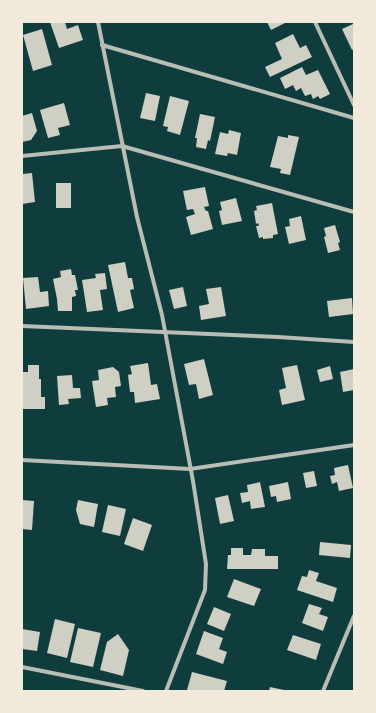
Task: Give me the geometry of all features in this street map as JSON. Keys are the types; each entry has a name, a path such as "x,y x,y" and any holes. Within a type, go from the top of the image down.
{"street":[{"path":"98,22 137,217 165,333 206,564 205,590 166,691"},
{"path":"315,22 354,105"},
{"path":"102,45 354,118"},
{"path":"22,156 122,146 354,212"},
{"path":"22,326 278,337 354,342"},
{"path":"22,460 190,469 354,445"},
{"path":"323,691 354,616"},
{"path":"22,667 143,691"}],"building":[{"path":"50,22 65,22 67,29 78,25 83,40 59,48"},
{"path":"267,22 287,22 271,30"},
{"path":"353,24 354,49 352,50 342,29"},
{"path":"42,29 52,65 33,71 23,35"},
{"path":"293,34 300,48 306,45 312,57 270,77 265,67 282,59 275,43"},
{"path":"302,67 306,75 318,70 330,94 320,99 318,96 313,99 311,94 305,96 301,88 296,91 293,85 285,89 280,78"},
{"path":"146,93 160,96 155,121 140,118"},
{"path":"170,96 189,101 180,135 167,131 168,127 163,126"},
{"path":"64,103 70,125 58,128 60,135 48,138 40,110"},
{"path":"32,113 37,131 31,140 22,142 22,116"},
{"path":"200,114 215,117 210,141 208,140 206,149 196,147 197,138 195,138"},
{"path":"229,130 241,133 237,155 228,153 227,156 215,154 220,132 228,134"},
{"path":"288,135 299,137 290,175 280,173 281,169 270,167 278,136 288,138"},
{"path":"32,173 35,202 22,204 23,174"},
{"path":"56,183 71,183 71,208 56,208"},
{"path":"205,187 209,206 204,207 206,211 208,211 213,229 191,235 186,217 195,214 193,209 187,210 183,191"},
{"path":"236,198 242,221 222,225 219,211 222,210 220,202"},
{"path":"272,203 278,234 273,235 273,238 259,238 256,226 259,226 258,223 256,224 254,211 257,210 256,206"},
{"path":"301,216 306,240 289,244 285,227 290,226 289,219"},
{"path":"335,225 340,242 338,243 340,250 328,253 324,237 326,236 324,228"},
{"path":"125,262 128,278 132,278 134,289 130,290 134,308 118,312 108,265"},
{"path":"71,269 72,275 75,275 78,290 75,290 76,296 72,297 72,311 58,311 53,279 61,277 60,271"},
{"path":"105,273 107,289 100,290 103,310 87,312 82,280 96,278 95,274"},
{"path":"38,277 40,292 48,291 49,306 26,309 23,278"},
{"path":"183,287 187,306 174,309 169,290"},
{"path":"221,287 226,316 201,320 199,306 209,304 206,289"},
{"path":"352,298 353,314 329,317 327,301"},
{"path":"204,359 213,395 199,399 196,384 189,385 184,364"},
{"path":"148,363 151,385 157,384 160,399 135,403 134,392 130,392 128,375 132,374 130,366"},
{"path":"28,365 39,365 41,397 45,397 45,409 23,409 22,372 28,372"},
{"path":"297,365 305,400 282,405 279,390 286,388 282,368"},
{"path":"330,366 333,379 320,382 317,370"},
{"path":"113,367 119,372 121,386 115,387 116,397 107,398 108,405 96,407 92,381 99,380 98,370"},
{"path":"354,369 354,390 343,392 340,372"},
{"path":"72,375 73,388 80,388 81,398 68,399 69,404 59,405 57,376"},
{"path":"348,465 353,488 339,491 337,482 332,484 330,476 335,475 334,468"},
{"path":"314,471 317,486 306,488 303,473"},
{"path":"260,482 265,507 251,509 250,501 242,503 240,493 248,492 247,485"},
{"path":"288,482 291,499 277,502 276,496 271,497 269,486"},
{"path":"228,495 234,521 220,524 215,498"},
{"path":"22,500 34,501 32,530 22,529"},
{"path":"78,500 98,504 94,527 80,524 76,510"},
{"path":"108,505 126,509 120,536 102,532"},
{"path":"133,518 152,525 143,551 124,544"},
{"path":"320,542 351,545 350,558 319,555"},
{"path":"231,548 243,548 243,555 251,555 252,549 265,549 265,556 278,556 278,569 227,569 228,555 231,555"},
{"path":"309,570 319,573 316,581 337,588 333,602 297,590 302,576 307,577"},
{"path":"234,579 261,589 254,606 227,597"},
{"path":"309,604 322,608 319,614 328,617 323,631 302,623"},
{"path":"214,607 231,614 224,631 207,624"},
{"path":"55,619 75,624 67,658 47,653"},
{"path":"78,628 101,633 93,667 70,662"},
{"path":"22,629 40,632 37,651 22,649"},
{"path":"204,631 223,638 219,649 227,652 223,664 196,654"},
{"path":"118,634 129,650 123,676 100,670 107,642"},
{"path":"293,635 321,644 316,660 287,650"},
{"path":"192,672 227,681 224,691 187,690"},
{"path":"270,687 284,690 284,691 269,691"}]}
